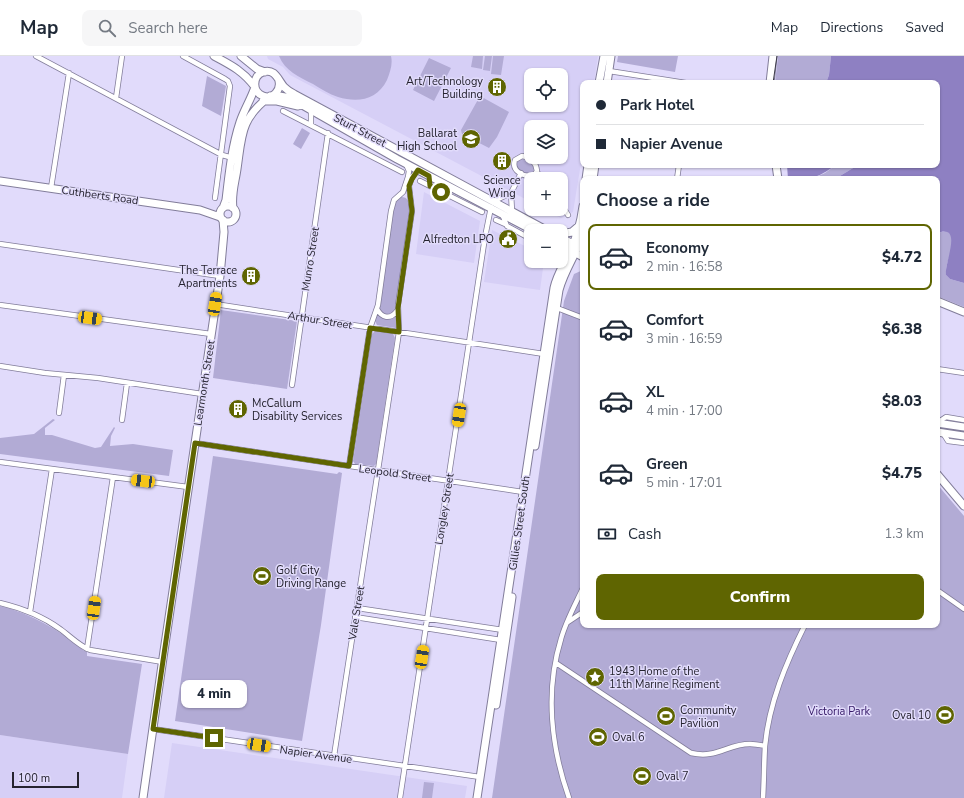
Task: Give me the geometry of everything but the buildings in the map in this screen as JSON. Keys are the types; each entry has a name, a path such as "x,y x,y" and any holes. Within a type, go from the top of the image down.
{"main road":[{"path":"214,56 239,70 248,78 259,94 264,96 272,96"},
{"path":"241,56 254,67 274,74 280,81 279,88 272,96 263,102 252,114 245,125 235,158 226,200 220,213 222,218 227,222 232,221 235,215 232,198 235,158 240,121 250,101 255,87 256,78 259,74 265,72"},
{"path":"600,80 604,56"},
{"path":"607,80 611,56"},
{"path":"770,80 773,56"},
{"name":"Sturt Street","path":"280,81 285,88 294,94 535,224"},
{"name":"Sturt Street","path":"272,96 288,98 485,207 524,226"},
{"path":"263,102 271,100 310,111"},
{"name":"Cuthberts Road","path":"0,181 200,210 222,218"},
{"path":"223,208 229,206 233,208"},
{"name":"Cuthberts Road","path":"200,210 223,208"},
{"name":"Learmonth Street","path":"143,798 220,276 224,232 222,218"},
{"name":"Learmonth Street","path":"222,253 232,221"},
{"path":"578,250 580,221"},
{"path":"568,233 572,232 579,226"},
{"path":"568,243 578,250"},
{"path":"568,247 578,250"},
{"name":"Gillies Street South","path":"546,355 562,282 578,250"},
{"name":"Gillies Street South","path":"477,798 482,778 505,631 546,355 555,283 578,250"},
{"path":"940,302 964,312"},
{"path":"940,424 964,428"},
{"path":"940,432 964,436"},
{"path":"940,478 964,506"},
{"name":"Gillies Street South","path":"481,798 482,778"}],"street":[{"path":"36,56 222,155 235,158"},
{"path":"116,98 122,56"},
{"path":"183,56 225,78 230,84 231,89 215,198"},
{"path":"609,70 668,80"},
{"path":"51,188 68,74"},
{"name":"Sturt Street","path":"283,111 311,124 402,172"},
{"path":"310,111 311,124"},
{"name":"Munro Street","path":"292,385 328,133"},
{"path":"524,175 521,174 515,168 514,163 516,159 521,156 527,157 533,161 536,165 537,172"},
{"name":"Sturt Street","path":"383,162 397,159"},
{"path":"349,466 370,328 377,309 391,211 393,203 404,190 409,175 409,170 406,164"},
{"name":"Vale Street","path":"334,756 399,332 397,311 412,211 409,189 410,183 418,170"},
{"path":"512,211 511,193 521,174"},
{"path":"429,176 430,186"},
{"name":"Sturt Street","path":"420,181 467,205 485,207"},
{"path":"217,187 218,193 226,200"},
{"path":"491,199 511,193"},
{"path":"398,197 404,195 410,198"},
{"name":"Longley Street","path":"485,207 491,199"},
{"path":"467,205 485,207"},
{"name":"Longley Street","path":"400,798 488,219 485,207"},
{"name":"Longley Street","path":"485,207 488,219"},
{"path":"502,214 506,224"},
{"path":"496,220 524,235"},
{"path":"0,244 220,276"},
{"name":"Arthur Street","path":"215,304 546,355"},
{"path":"0,305 211,334"},
{"path":"557,308 580,317"},
{"path":"377,309 380,314 386,317 393,316 397,311"},
{"path":"0,368 127,383 202,394"},
{"path":"940,369 964,373"},
{"path":"59,413 64,375"},
{"path":"122,420 127,383"},
{"path":"940,421 948,417 964,420"},
{"path":"940,432 948,441 964,443"},
{"name":"Leopold Street","path":"195,443 525,492"},
{"path":"0,462 188,487"},
{"path":"30,612 52,469"},
{"path":"87,649 112,477"},
{"path":"940,592 964,608"},
{"path":"569,798 558,760 553,729 552,693 560,640 566,623 580,594"},
{"path":"0,603 30,612 57,626 87,649 163,662"},
{"path":"356,608 505,631"},
{"path":"566,623 580,614"},
{"path":"355,617 503,640"},
{"path":"763,798 765,746 770,717 781,676 804,628"},
{"path":"556,663 691,753 710,755 745,744 765,746"},
{"name":"Napier Avenue","path":"153,729 482,778"}],"shaded area":[{"name":"Ballarat High School","path":"267,56 598,56 594,80 580,80 580,168 573,212 568,214 568,172 524,172 524,198 290,75 283,67 268,59"},
{"path":"831,56 964,56 964,283 950,279 946,275 951,239 950,234 945,231 940,232 940,176 840,176 853,168 940,168 940,80 827,80"},
{"path":"787,168 831,168 818,176 788,176"},
{"path":"424,192 480,221 474,263 416,254"},
{"path":"492,230 524,246 524,268 543,268 540,290 484,282"},
{"path":"0,735 128,754 122,798 0,798"},
{"path":"172,743 467,786 465,798 164,798"}],"green space":[{"path":"279,56 391,56 392,62 387,80 378,92 372,96 360,100 353,100 331,94 298,76 285,66"},
{"path":"473,56 483,56 482,69 471,67"},
{"path":"485,56 492,56 490,71 483,70"},
{"path":"493,56 504,56 501,75 491,74"},
{"path":"618,56 678,56 675,72 617,62"},
{"path":"778,56 831,56 827,80 775,80"},
{"path":"429,58 451,68 434,101 413,90"},
{"path":"207,76 226,86 221,116 202,106"},
{"path":"480,96 509,112 497,137 489,148 462,134 461,130"},
{"path":"302,128 310,133 301,149 293,144"},
{"path":"522,159 524,160 524,164 532,164 534,168 533,172 524,172 517,169 516,161"},
{"path":"832,168 853,168 840,176 818,176"},
{"path":"401,197 407,199 410,207 396,308 395,311 388,315 382,313 379,307 394,207 397,200"},
{"path":"946,231 952,235 953,240 946,275 950,279 964,283 964,307 940,297 940,232"},
{"name":"Victoria Park","path":"580,271 580,628 940,628 940,488 964,516 964,798 492,798 564,301 574,274"},
{"path":"221,310 297,321 287,389 213,378"},
{"path":"377,314 386,319 395,317 396,328 377,325 375,321"},
{"path":"375,331 393,334 395,338 376,464 374,466 355,464 353,461 372,334"},
{"path":"53,419 55,420 45,428 45,435 52,435 95,448 101,447 114,427 110,446 133,444 173,450 169,476 0,454 0,438 34,434"},
{"name":"Golf City Driving Range","path":"213,456 337,474 339,472 342,473 321,625 302,741 175,721"},
{"path":"0,606 23,613 44,623 64,635 87,652 87,656 142,664 128,754 0,735"},
{"path":"424,782 434,783 432,798 422,798"}],"tram line":[{"path":"773,80 777,56"}],"place":[{"name":"Art/Technology Building","path":"497,87"},
{"name":"Ballarat High School","path":"471,139"},
{"name":"Science Wing","path":"502,161"},
{"name":"Alfredton LPO","path":"508,239"},
{"name":"The Terrace Apartments","path":"251,276"},
{"name":"McCallum Disability Services","path":"238,409"},
{"name":"Golf City Driving Range","path":"262,576"},
{"name":"1943 Home of the 11th Marine Regiment","path":"595,677"},
{"name":"Oval 10","path":"945,715"},
{"name":"Community Pavilion","path":"666,716"},
{"name":"Oval 6","path":"598,737"},
{"name":"Oval 7","path":"642,776"}],"route":[{"path":"214,738 153,729 195,443 349,466 370,328 399,332 397,316 412,211 409,189 412,177 418,170 429,176 430,186 441,192"}]}
